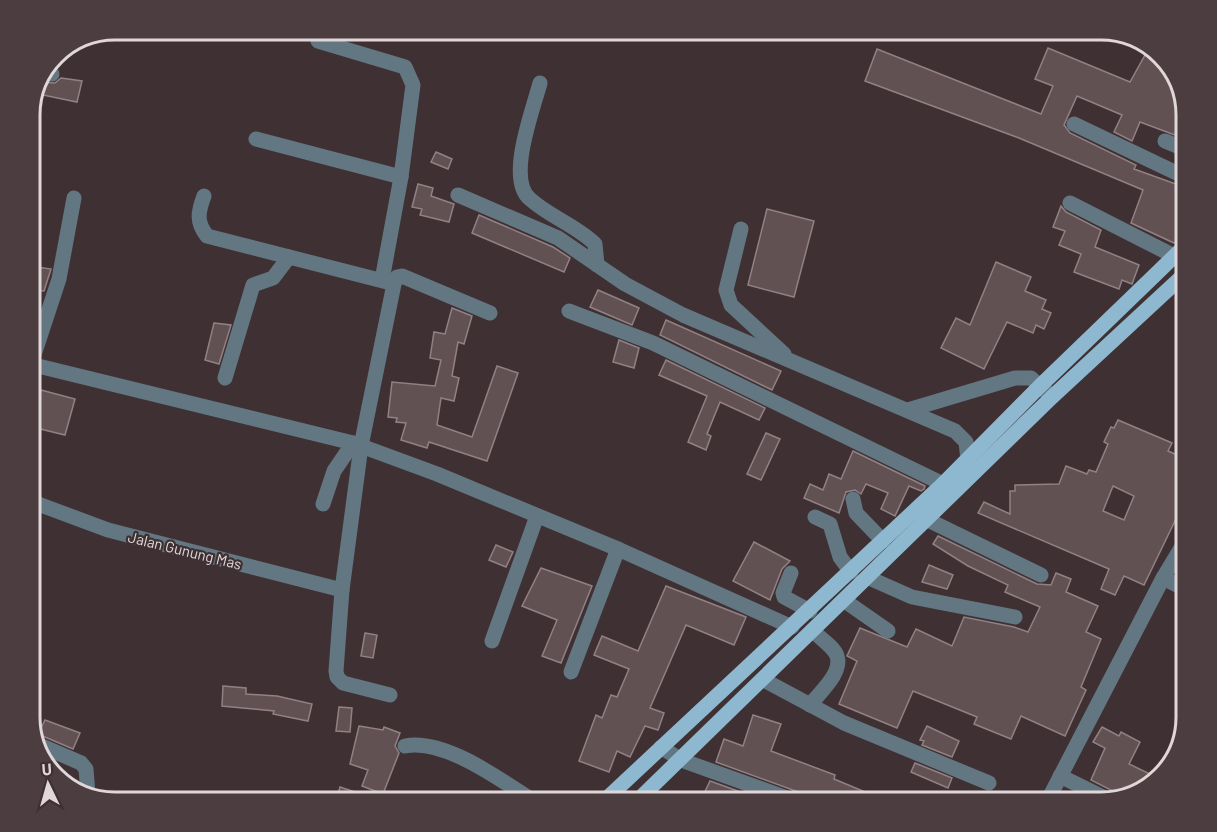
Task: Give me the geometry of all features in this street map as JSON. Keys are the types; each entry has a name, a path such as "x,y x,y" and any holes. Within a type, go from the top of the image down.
{"main road":[{"path":"614,792 851,572 1174,256"},
{"path":"647,792 1052,398 1176,282"},
{"path":"815,606 833,612"}],"street":[{"path":"318,41 405,67 413,85 388,282 357,444 342,590 337,677 343,683 390,695"},
{"path":"540,83 522,151 520,187 528,198 566,225 587,235 596,244 597,265"},
{"path":"1074,124 1176,173"},
{"path":"256,139 401,177"},
{"path":"1165,141 1176,146"},
{"path":"204,195 198,219 207,236 388,282 402,276 489,313"},
{"path":"458,195 558,238 625,284 683,315 908,410 961,436 966,442 968,460"},
{"path":"41,334 59,279 74,198"},
{"path":"1070,203 1174,256"},
{"path":"741,229 726,290 731,305 791,360"},
{"path":"225,378 253,285 273,278 290,257"},
{"path":"569,311 653,343 943,484"},
{"path":"41,366 357,444 618,549 792,627"},
{"path":"908,410 1015,378 1031,378 1052,398"},
{"path":"323,504 334,471 357,444"},
{"path":"853,498 862,521 883,541"},
{"name":"Jalan Gunung Mas","path":"41,505 108,530 342,590"},
{"path":"492,641 537,516"},
{"path":"814,517 830,525 840,557 851,572"},
{"path":"928,520 1041,575"},
{"path":"571,672 618,549"},
{"path":"1052,792 1176,556"},
{"path":"791,573 783,593 784,597 815,606"},
{"path":"868,578 912,597 1015,617"},
{"path":"1163,578 1176,584"},
{"path":"844,601 888,631"},
{"path":"810,705 836,672 838,664 837,654 813,631"},
{"path":"764,680 844,723 988,783"},
{"path":"405,746 417,743 475,765 519,792"},
{"path":"661,747 681,760 770,792"},
{"path":"48,749 81,763 86,769 87,786"},
{"path":"1060,776 1093,792"}],"building":[{"path":"1048,48 1130,82 1145,55 1158,66 1169,82 1174,96 1176,135 1140,122 1132,141 1114,132 1122,115 1077,96 1064,125 1070,133 1136,165 1134,169 1176,184 1176,241 1174,243 1131,223 1143,190 1019,138 865,81 877,49 1041,114 1053,86 1035,79"},
{"path":"61,78 82,81 77,102 43,95 48,82 55,83"},
{"path":"436,152 452,159 448,169 431,162"},
{"path":"418,184 433,188 431,196 454,204 449,222 420,215 422,209 412,207"},
{"path":"1061,206 1066,212 1101,230 1095,247 1139,265 1132,284 1122,280 1119,289 1074,272 1081,254 1059,245 1065,231 1053,227"},
{"path":"767,209 814,221 794,297 748,285"},
{"path":"479,215 553,247 570,258 564,272 472,233"},
{"path":"996,262 1031,277 1025,291 1046,300 1042,309 1051,313 1044,329 1036,325 1033,333 1007,322 984,369 941,348 956,318 970,325"},
{"path":"41,268 51,269 44,291 41,291"},
{"path":"598,290 639,308 632,325 590,307"},
{"path":"452,308 472,316 464,344 458,342 452,376 459,378 454,401 441,398 437,425 472,437 497,366 518,373 487,461 429,442 427,448 401,440 406,423 396,422 397,418 388,417 392,382 435,386 441,360 430,358 434,332 445,334"},
{"path":"666,320 781,371 772,390 660,335"},
{"path":"214,323 231,325 219,364 205,360"},
{"path":"619,340 639,348 634,368 613,362"},
{"path":"666,360 765,408 759,420 720,402 707,434 711,436 706,450 688,442 707,396 659,375"},
{"path":"41,390 75,399 65,435 41,429"},
{"path":"1118,420 1172,443 1168,451 1176,454 1176,519 1144,585 1124,576 1115,595 1101,589 1109,569 978,513 984,502 1010,514 1010,491 1015,491 1015,485 1059,484 1066,466 1087,474 1089,470 1096,472 1108,444 1104,442 1111,427 1114,428","holes":["1113,486 1134,496 1124,520 1103,511"]},
{"path":"766,433 780,439 761,480 747,474"},
{"path":"853,451 925,486 924,489 921,491 909,486 895,516 881,509 888,493 866,484 861,494 855,490 846,492 839,513 804,498 810,484 823,490 829,474 841,479"},
{"path":"938,536 1037,584 1051,585 1056,573 1071,579 1066,592 1098,606 1086,632 1101,639 1081,687 1086,690 1065,736 1021,716 1011,739 974,724 977,717 913,691 897,728 839,704 857,661 847,656 860,628 907,647 916,629 952,646 964,617 1028,632 1040,607 1005,592 1008,585 968,566 933,544"},
{"path":"754,542 790,561 782,569 770,600 733,581"},
{"path":"496,545 513,552 506,567 489,560"},
{"path":"929,565 953,575 947,589 922,582"},
{"path":"541,568 592,586 561,663 542,656 557,620 522,606"},
{"path":"666,586 746,617 734,645 686,625 650,708 664,713 658,730 645,726 630,757 617,751 609,772 579,761 596,715 602,718 611,695 617,697 629,669 594,655 602,636 638,651"},
{"path":"365,633 377,635 373,658 361,656"},
{"path":"223,686 246,688 246,694 277,696 312,704 308,721 273,714 274,711 222,706"},
{"path":"339,707 352,708 350,732 336,731"},
{"path":"753,715 781,724 771,751 835,775 834,779 865,792 798,792 716,762 724,739 743,746"},
{"path":"45,720 80,733 73,749 43,736 42,727"},
{"path":"359,726 383,730 384,727 400,733 395,746 399,753 384,792 362,786 368,770 350,764"},
{"path":"927,726 959,741 952,757 922,745 924,741 920,740"},
{"path":"1102,727 1119,736 1121,732 1140,742 1129,764 1150,774 1130,786 1112,791 1091,780 1105,748 1093,742"},
{"path":"915,763 952,778 948,788 911,772"},
{"path":"710,781 741,792 705,792"},
{"path":"340,787 355,792 339,792"}]}
